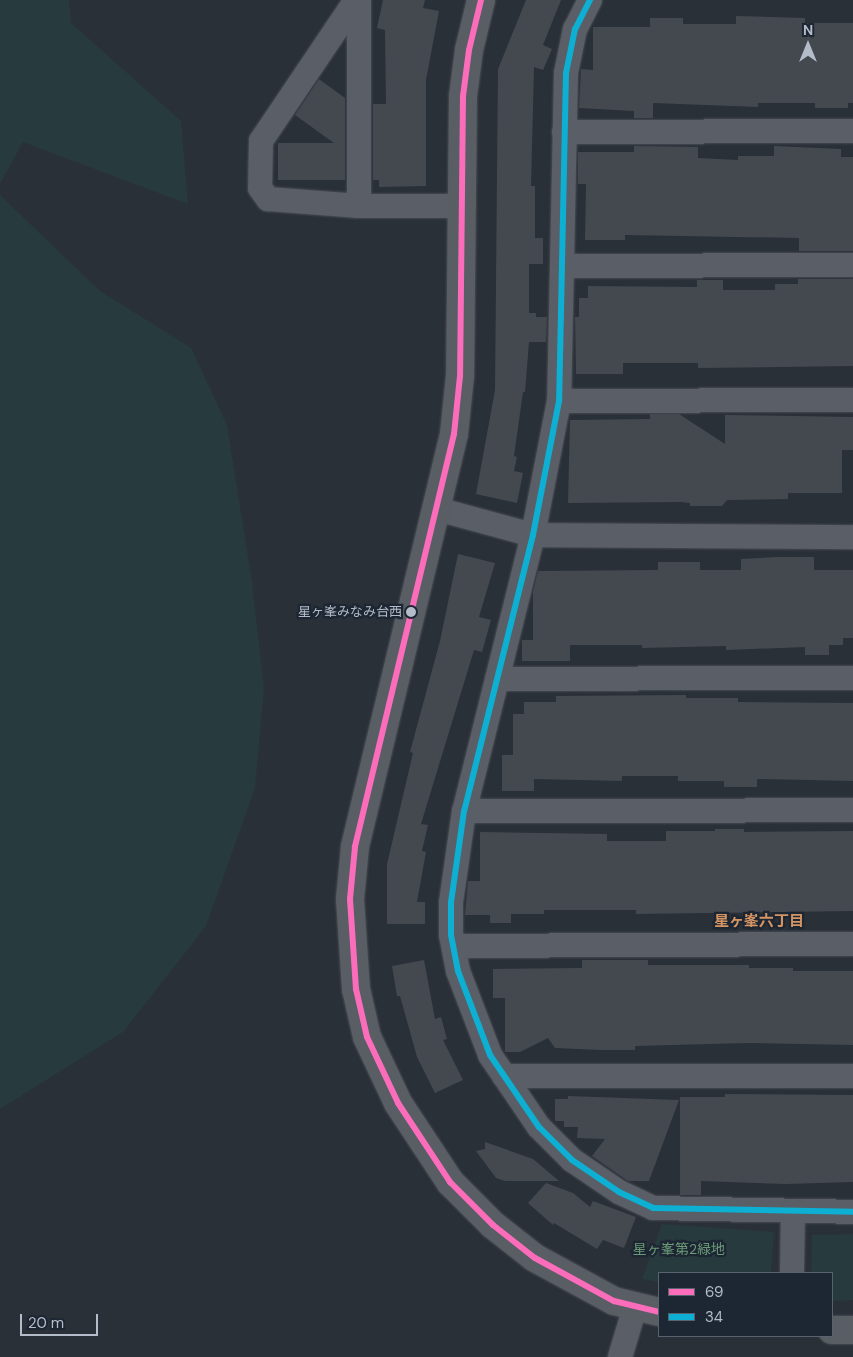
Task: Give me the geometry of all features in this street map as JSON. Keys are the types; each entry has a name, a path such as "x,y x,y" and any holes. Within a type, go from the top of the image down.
{"street":[{"path":"358,0 359,206"},
{"path":"358,0 261,141 260,188 268,199 359,206 464,206"},
{"path":"481,0 469,50 463,96 464,206 459,386 454,434 355,847 350,900 352,954 367,1038 398,1104 450,1182 493,1225 535,1258 614,1302 647,1310 620,1357"},
{"path":"590,0 575,29 566,74 559,401 533,535 464,811 452,902 454,946 472,1014 490,1055 504,1076 539,1128 572,1160 619,1192 652,1208 853,1212"},
{"path":"564,132 853,131"},
{"path":"562,266 853,265"},
{"path":"559,401 853,400"},
{"path":"437,508 533,535 853,537"},
{"path":"497,679 853,678"},
{"path":"464,811 853,810"},
{"path":"454,946 853,944"},
{"path":"504,1076 853,1076"},
{"path":"792,1272 793,1211"},
{"path":"833,1330 853,1330"}],"green space":[{"path":"0,0 69,0 71,23 181,121 188,204 23,142 0,184"},
{"path":"0,195 100,291 191,348 227,425 252,582 264,689 255,788 206,926 123,1032 0,1109"},
{"name":"星ヶ峯第2緑地","path":"662,1224 774,1232 771,1272 658,1272 658,1282 642,1279"},
{"path":"853,1234 853,1300 833,1301 833,1272 811,1272 812,1235"}],"building":[{"path":"383,0 425,0 423,8 439,11 426,80 426,186 379,187 379,180 373,180 373,104 386,104 385,30 377,28"},
{"path":"526,0 561,0 543,45 552,49 543,70 534,67 531,186 535,186 535,238 543,238 543,264 529,264 529,313 536,313 536,317 547,317 546,342 529,342 525,392 523,392 514,456 517,457 514,471 523,473 517,503 476,494 495,390 498,69"},
{"path":"736,16 805,18 805,23 853,23 853,103 848,103 848,108 815,108 815,103 758,103 758,107 653,103 653,118 634,118 634,111 579,108 581,69 593,70 593,27 650,27 650,18 683,18 683,24 736,24"},
{"path":"319,79 345,98 345,180 278,180 278,143 334,143 295,115"},
{"path":"634,146 698,147 698,158 738,160 738,156 774,156 774,146 841,149 841,157 853,157 853,251 799,251 799,238 625,235 625,240 585,240 586,184 578,184 578,152 634,152"},
{"path":"798,279 853,279 853,366 698,368 698,363 623,363 623,374 576,374 575,317 579,317 579,298 588,298 588,286 697,287 697,280 723,280 723,290 775,290 775,284 798,284"},
{"path":"650,414 679,414 725,444 725,415 853,417 853,450 842,450 842,493 788,493 788,499 727,500 722,506 690,506 690,503 681,502 568,503 570,420 650,419"},
{"path":"458,554 495,563 479,617 491,620 482,652 474,650 421,824 428,825 422,851 426,852 417,902 425,902 425,924 387,924 387,864 413,753 410,752 440,641"},
{"path":"814,557 814,570 853,570 853,638 843,638 843,645 829,645 829,655 805,655 805,647 726,650 726,646 642,648 642,645 570,645 570,661 522,661 522,640 533,640 533,591 538,571 658,570 658,562 700,562 700,570 741,570 741,559"},
{"path":"686,695 686,698 738,698 738,702 853,703 853,781 757,779 757,787 724,787 724,781 678,781 678,776 622,776 622,781 534,779 534,791 502,791 502,755 513,755 513,714 524,714 524,702 556,702 556,696"},
{"path":"715,829 744,829 744,832 853,831 853,911 636,914 636,910 544,910 544,914 511,914 511,923 490,923 490,915 465,915 468,881 480,881 480,832 607,834 607,841 666,841 666,831 715,831"},
{"path":"424,960 435,1019 441,1017 447,1039 443,1040 463,1080 435,1093 417,1057 400,996 397,996 392,966"},
{"path":"582,960 648,960 648,965 749,965 749,968 793,968 793,971 853,971 853,1045 747,1043 635,1046 635,1050 601,1050 555,1048 548,1038 520,1052 505,1052 505,998 493,998 493,969 582,968"},
{"path":"725,1094 853,1095 853,1182 786,1184 701,1181 701,1195 680,1195 680,1097 725,1097"},
{"path":"568,1096 679,1100 649,1181 628,1181 592,1156 605,1139 577,1138 578,1127 564,1127 564,1121 555,1121 555,1099 568,1099"},
{"path":"485,1142 533,1159 559,1181 505,1181 496,1178 476,1151 485,1149"},
{"path":"546,1183 573,1193 590,1207 593,1201 636,1217 624,1248 603,1240 597,1249 554,1223 553,1225 528,1203"}],"transit line":[{"name":"69","path":"481,0 469,50 463,96 460,376 454,434 355,847 350,899 356,989 367,1037 398,1103 450,1182 493,1225 535,1258 614,1301 658,1312"},
{"name":"34","path":"590,0 575,29 566,73 559,401 533,535 464,811 451,902 451,935 458,971 490,1055 539,1127 572,1160 619,1192 653,1208 853,1212"}],"place":[{"name":"星ヶ峯みなみ台西","path":"411,612"}],"district":[{"name":"星ヶ峯六丁目","path":"759,922"}]}
